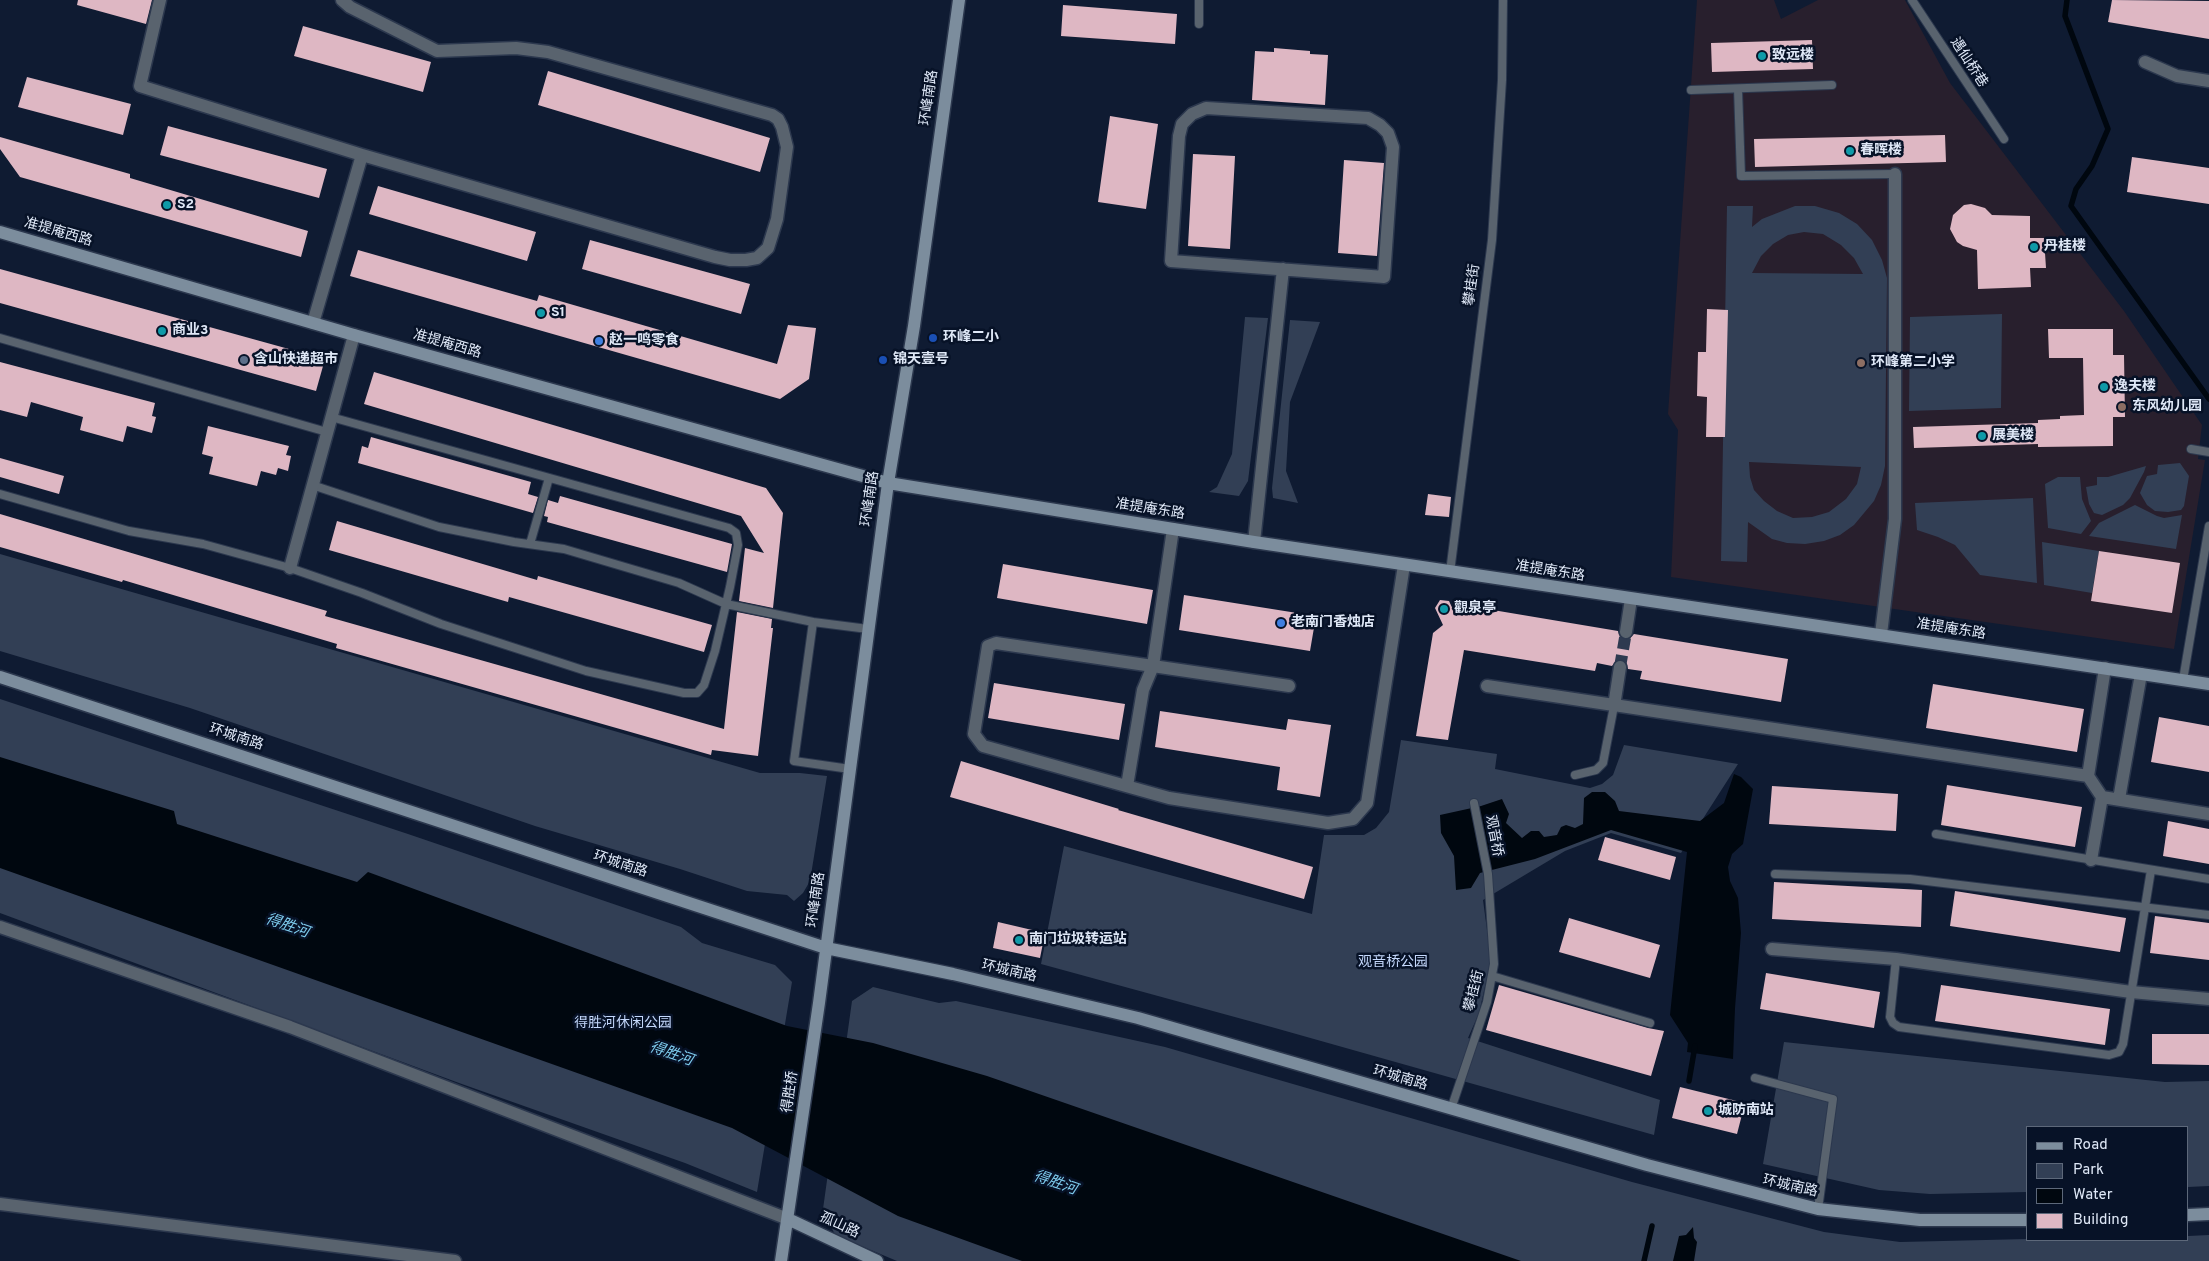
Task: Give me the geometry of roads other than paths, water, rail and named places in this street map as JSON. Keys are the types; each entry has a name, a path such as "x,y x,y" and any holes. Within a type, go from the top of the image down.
{"main road":[{"name":"环峰南路","path":"819,1003 888,483 914,326 959,0"},
{"name":"准提庵西路","path":"0,232 354,335 888,483"},
{"name":"准提庵东路","path":"888,483 1450,572 1881,634 2209,684"},
{"name":"环城南路","path":"0,677 826,948 952,974 1138,1018 1710,1183 1818,1209 1920,1220 2026,1220"},
{"name":"得胜桥","path":"788,1219 819,1003"},
{"path":"2189,1215 2209,1214"},
{"path":"781,1261 788,1219"},
{"name":"孤山路","path":"788,1219 877,1261"}],"street":[{"path":"160,0 140,86 362,155 715,257 746,260 757,258 768,248 774,235 787,147 782,126 772,116 548,52 516,48 437,51 350,7 342,0"},
{"path":"2145,62 2177,76 2209,82"},
{"path":"1206,108 1220,108 1368,118 1380,125 1388,133 1393,147 1384,277 1283,269 1171,261 1179,136 1182,124 1192,114 1206,108"},
{"path":"313,323 362,155"},
{"path":"1881,634 1895,519 1895,174"},
{"path":"1254,542 1283,269"},
{"path":"290,568 354,335"},
{"path":"1127,786 1143,690 1152,666 1173,529"},
{"path":"1288,686 996,643 988,646 974,734 984,746 1169,798 1328,824 1352,819 1367,803 1404,565"},
{"path":"1626,632 1631,599"},
{"path":"1614,706 1620,667"},
{"path":"2091,860 2102,797 2088,776 2105,668"},
{"path":"2120,799 2142,674"},
{"path":"1487,686 2088,776"},
{"path":"2102,797 2209,814"},
{"path":"0,927 290,1027 788,1219"},
{"path":"1772,949 1896,959 2131,992 2209,999"},
{"path":"0,1204 455,1261"}],"lane":[{"path":"1199,24 1200,0"},
{"name":"攀桂街","path":"1450,572 1466,429 1492,240 1502,80 1503,0"},
{"name":"遇仙桥巷","path":"1912,0 2004,139"},
{"path":"1691,90 1832,85"},
{"path":"1738,89 1741,176 1895,174"},
{"path":"0,338 327,432"},
{"path":"0,494 129,531 204,544 290,568 362,593 441,624 586,671 684,693 697,693 704,685 726,604 738,545 736,533 729,528 331,418"},
{"path":"2191,449 2209,452"},
{"path":"530,544 549,478"},
{"path":"312,485 439,527 564,549 612,562 679,583 726,604 813,622 868,629"},
{"path":"2184,680 2209,526"},
{"path":"813,622 794,761 850,769"},
{"path":"1576,775 1596,770 1603,762 1614,706"},
{"name":"观音桥","path":"1474,803 1488,874"},
{"path":"1936,834 2209,879"},
{"path":"1896,959 1890,1017 1893,1023 1899,1027 2109,1055 2119,1052 2123,1044 2150,870"},
{"name":"攀桂街","path":"1450,1109 1486,1002 1494,964 1488,874"},
{"path":"1775,874 1910,879 2209,915"},
{"path":"1492,976 1650,1023"},
{"path":"1755,1078 1833,1099 1818,1209"}],"water":[{"name":"得胜河","path":"0,757 174,811 177,824 357,882 368,872 787,1026 873,1043 987,1076 1521,1261 1022,1261 898,1216 732,1128 0,868"},
{"path":"1734,774 1741,777 1753,789 1743,844 1732,854 1728,867 1730,881 1738,898 1741,933 1733,1059 1687,1052 1688,1043 1670,1015 1687,852 1611,830 1535,859 1480,873 1471,888 1456,890 1454,856 1441,833 1440,815 1481,806 1502,799 1509,814 1506,823 1522,838 1531,831 1539,831 1544,837 1557,835 1561,827 1566,825 1575,828 1583,824 1584,798 1592,792 1605,792 1615,801 1619,811 1700,821 1724,803"},
{"path":"1693,1227 1694,1238 1697,1242 1694,1261 1673,1261 1679,1236 1686,1235"}],"waterway":[{"path":"2067,0 2065,16 2108,129 2092,166 2076,189 2071,206 2209,399"},
{"path":"1689,1081 1695,1046"},
{"path":"1644,1261 1652,1226"}],"tunnel":[{"path":"1620,667 1626,632"}],"place":[{"name":"致远楼","path":"1762,56"},
{"name":"春晖楼","path":"1850,151"},
{"name":"S2","path":"167,205"},
{"name":"丹桂楼","path":"2034,247"},
{"name":"S1","path":"541,313"},
{"name":"商业3","path":"162,331"},
{"name":"环峰二小","path":"933,338"},
{"name":"赵一鸣零食","path":"599,341"},
{"name":"含山快递超市","path":"244,360"},
{"name":"锦天壹号","path":"883,360"},
{"name":"环峰第二小学","path":"1861,363"},
{"name":"逸夫楼","path":"2104,387"},
{"name":"东风幼儿园","path":"2122,407"},
{"name":"展美楼","path":"1982,436"},
{"name":"觀泉亭","path":"1444,609"},
{"name":"老南门香烛店","path":"1281,623"},
{"name":"南门垃圾转运站","path":"1019,940"},
{"name":"城防南站","path":"1708,1111"}],"park label":[{"name":"观音桥公园","path":"1393,963"},
{"name":"得胜河休闲公园","path":"623,1024"}]}
